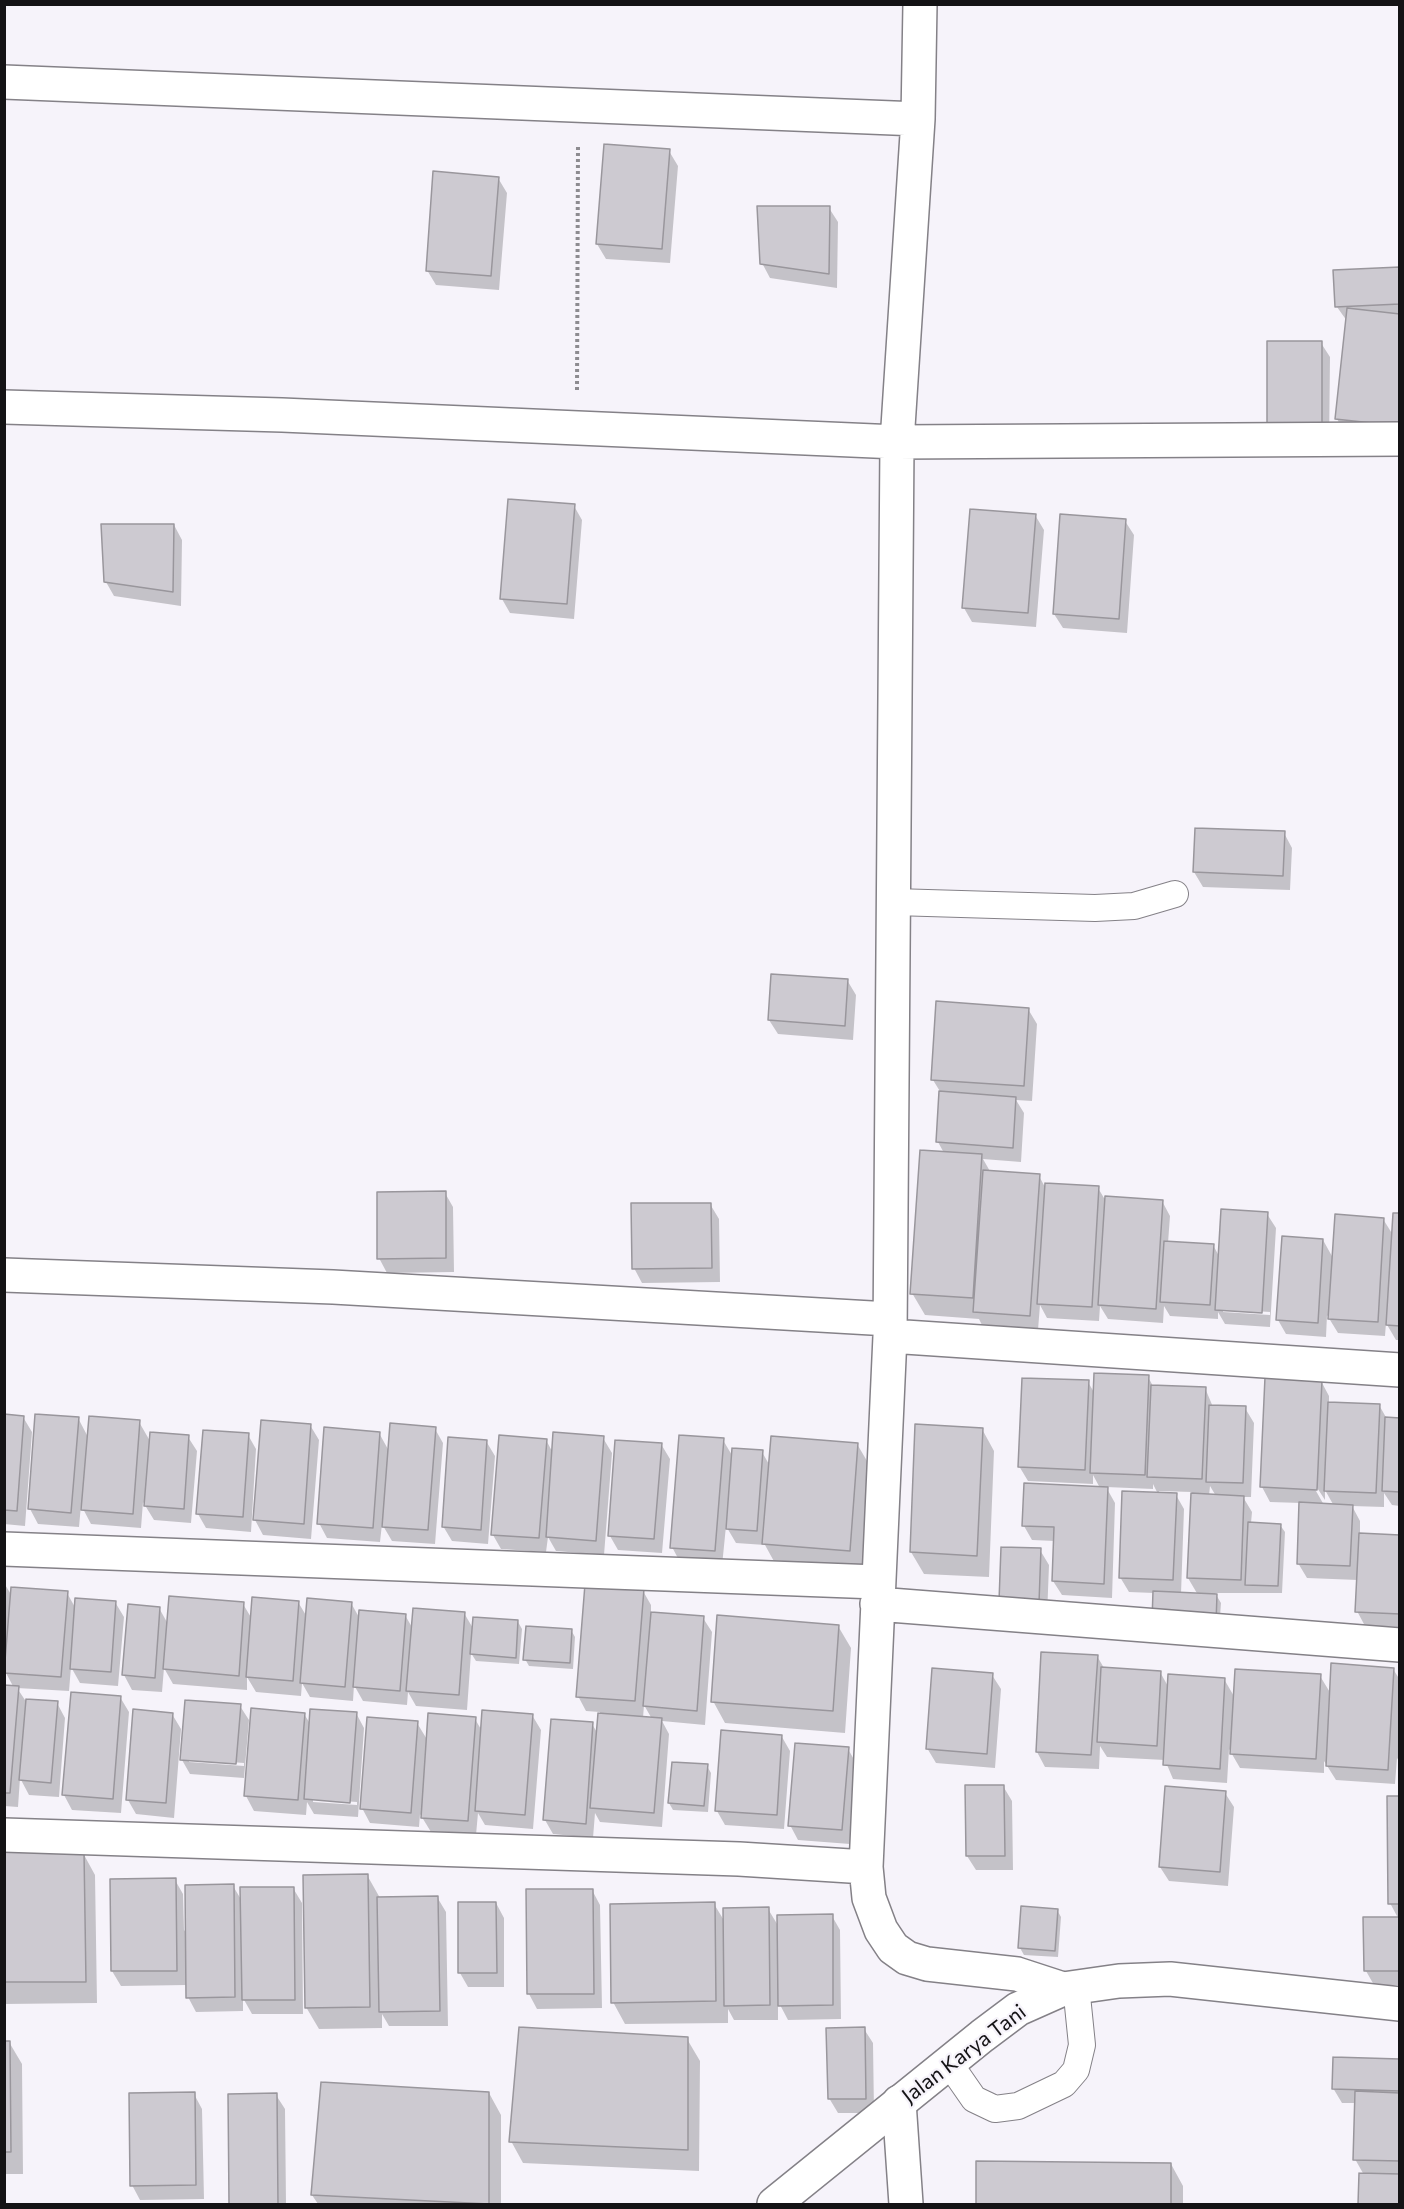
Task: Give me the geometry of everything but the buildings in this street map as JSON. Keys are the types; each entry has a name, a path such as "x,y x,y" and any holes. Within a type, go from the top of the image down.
{"street":[{"path":"920,4 918,119 897,442 890,1328 866,1867 869,1898 880,1930 893,1948 906,1958 927,1964 1017,1974 1070,1988"},
{"path":"4,82 918,119"},
{"path":"4,406 577,427 897,442 1400,439"},
{"path":"4,1275 333,1287 890,1328 1400,1370"},
{"path":"4,1549 877,1593 1400,1645"},
{"path":"4,1835 727,1858 866,1867"},
{"name":"Jalan Karya Tani","path":"774,2205 899,2102 1018,2009 1070,1988 1119,1981 1170,1979 1400,2004"},
{"path":"899,2102 906,2205"}],"lane":[{"path":"894,902 1095,908 1134,906 1175,894"},
{"path":"950,2063 974,2099 994,2109 1018,2106 1064,2084 1076,2070 1082,2045 1070,1988"}],"path":[{"path":"577,427 579,105"}]}
